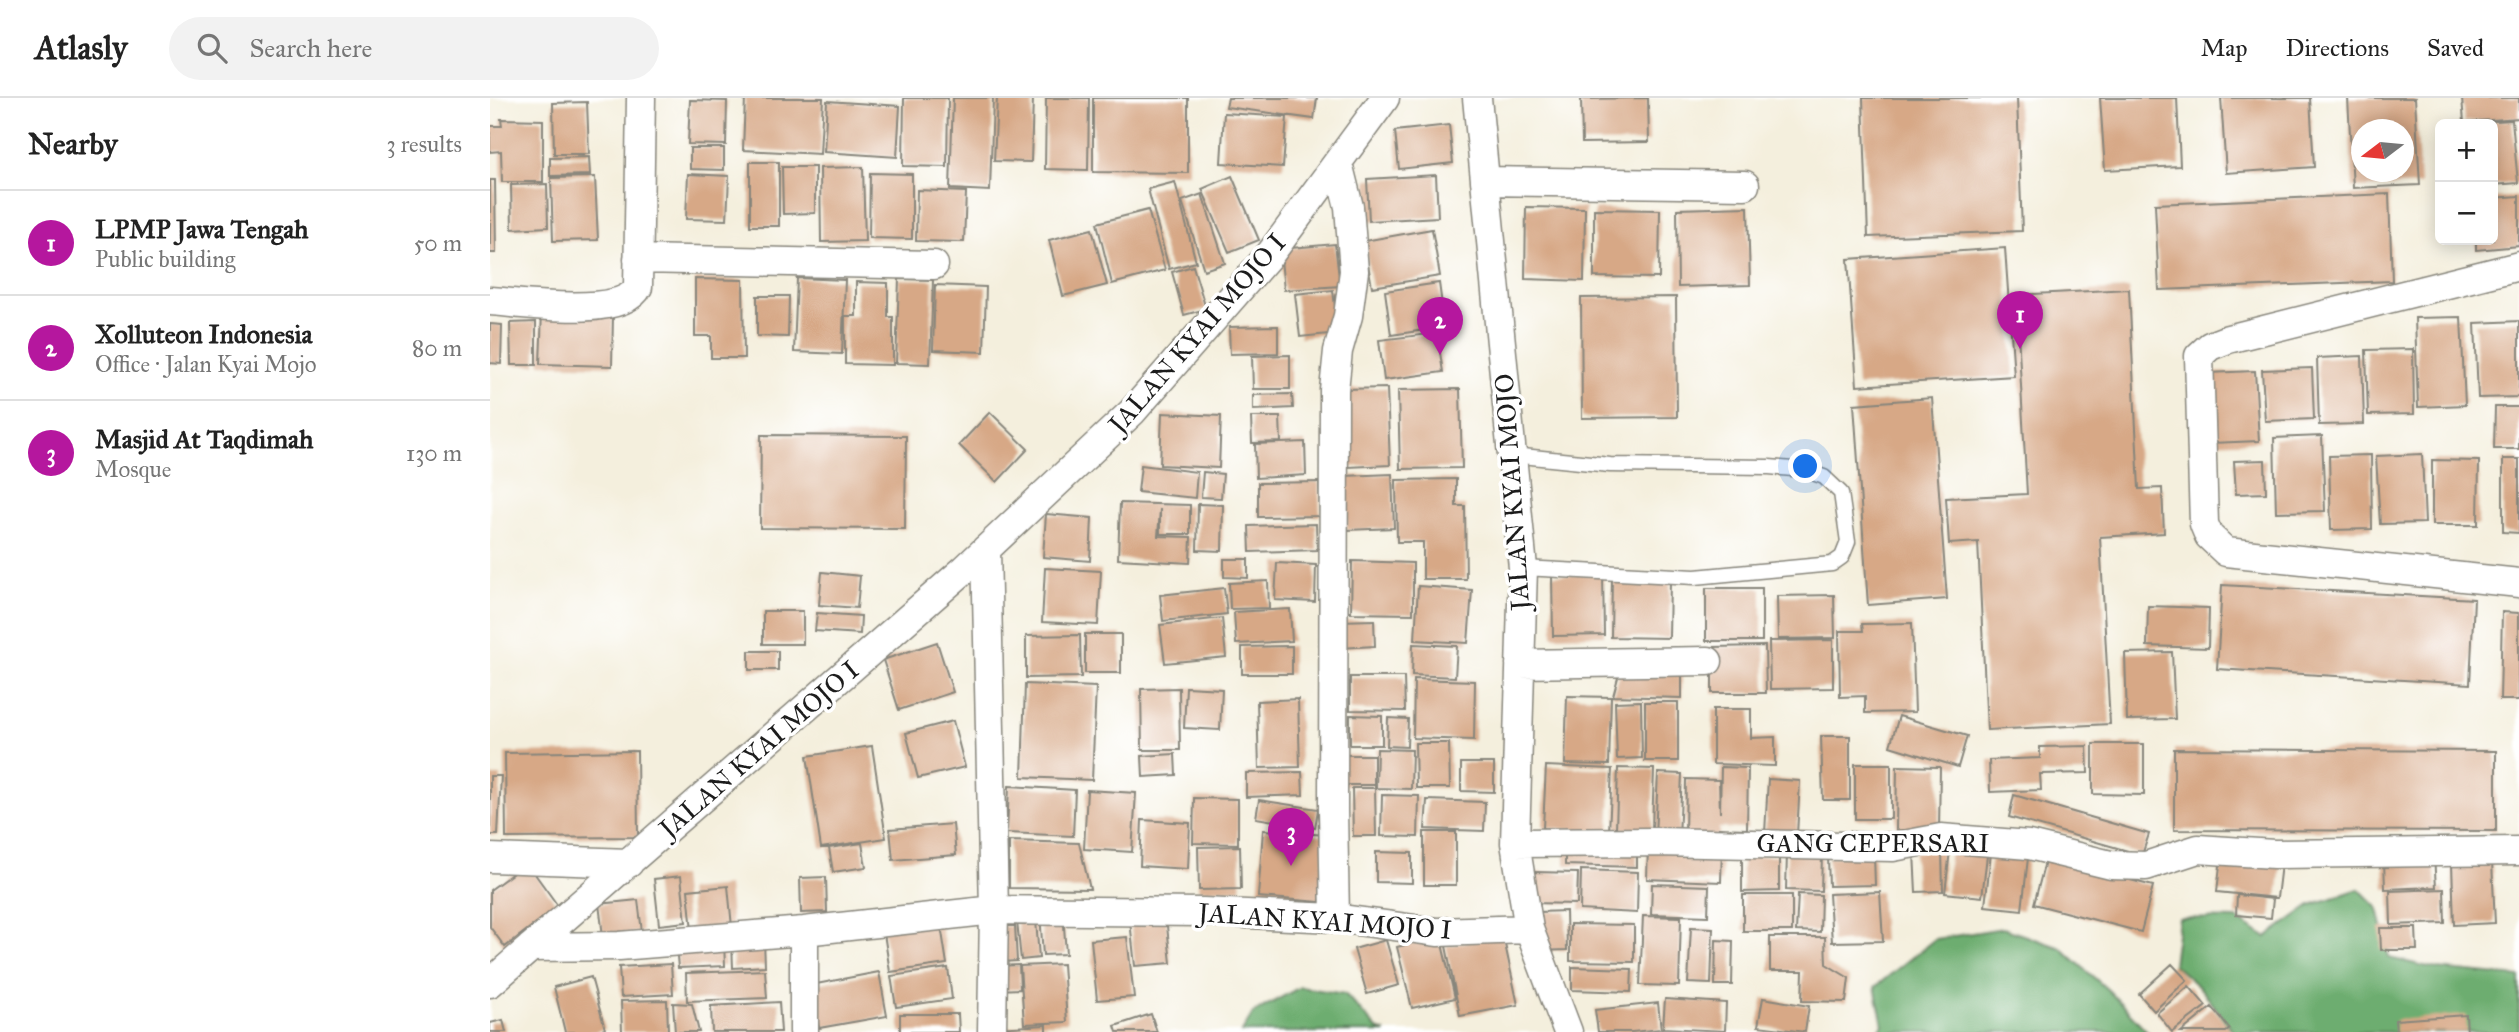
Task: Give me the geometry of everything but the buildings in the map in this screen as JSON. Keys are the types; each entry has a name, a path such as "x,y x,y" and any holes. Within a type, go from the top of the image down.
{"street":[{"path":"490,302 590,306 619,302 634,293 638,286 641,98"},
{"name":"JALAN KYAI MOJO I","path":"490,983 986,549 1132,412 1271,253 1385,98"},
{"name":"JALAN KYAI MOJO","path":"1477,98 1523,569 1515,843 1529,929 1568,1032"},
{"path":"1335,918 1334,390 1338,351 1348,316 1354,271 1349,207 1338,163"},
{"path":"1485,181 1745,185"},
{"path":"638,259 933,265"},
{"path":"2519,266 2228,339 2210,346 2199,356 2204,524 2209,536 2226,552 2519,583"},
{"path":"986,549 994,910 992,1032"},
{"path":"1520,664 1708,660"},
{"name":"GANG CEPERSARI","path":"1515,843 1656,842 1893,847 1941,838 2029,845 2111,866 2146,866 2198,849 2274,854 2519,850"},
{"path":"490,858 629,863"},
{"name":"JALAN KYAI MOJO I","path":"531,947 619,946 804,931 994,910 1203,912 1335,918 1437,932 1529,929"},
{"path":"804,931 804,1032"}],"lane":[{"path":"1512,455 1610,466 1769,467 1804,470 1824,477 1840,493 1849,542 1842,556 1832,564 1695,577 1523,569"}],"green space":[{"path":"2359,889 2378,908 2389,958 2438,969 2519,977 2519,1032 2234,1032 2201,989 2173,964 2179,918 2237,919 2266,937 2311,905"},
{"path":"2003,928 2061,948 2109,991 2148,1032 1877,1032 1883,1025 1875,987 1935,939"},
{"path":"1300,987 1345,994 1377,1029 1386,1032 1242,1032 1253,1013"}],"place":[{"name":"LPMP Jawa Tengah","path":"2020,349"},
{"name":"Xolluteon Indonesia","path":"1440,355"},
{"name":"Masjid At Taqdimah","path":"1291,866"}]}
